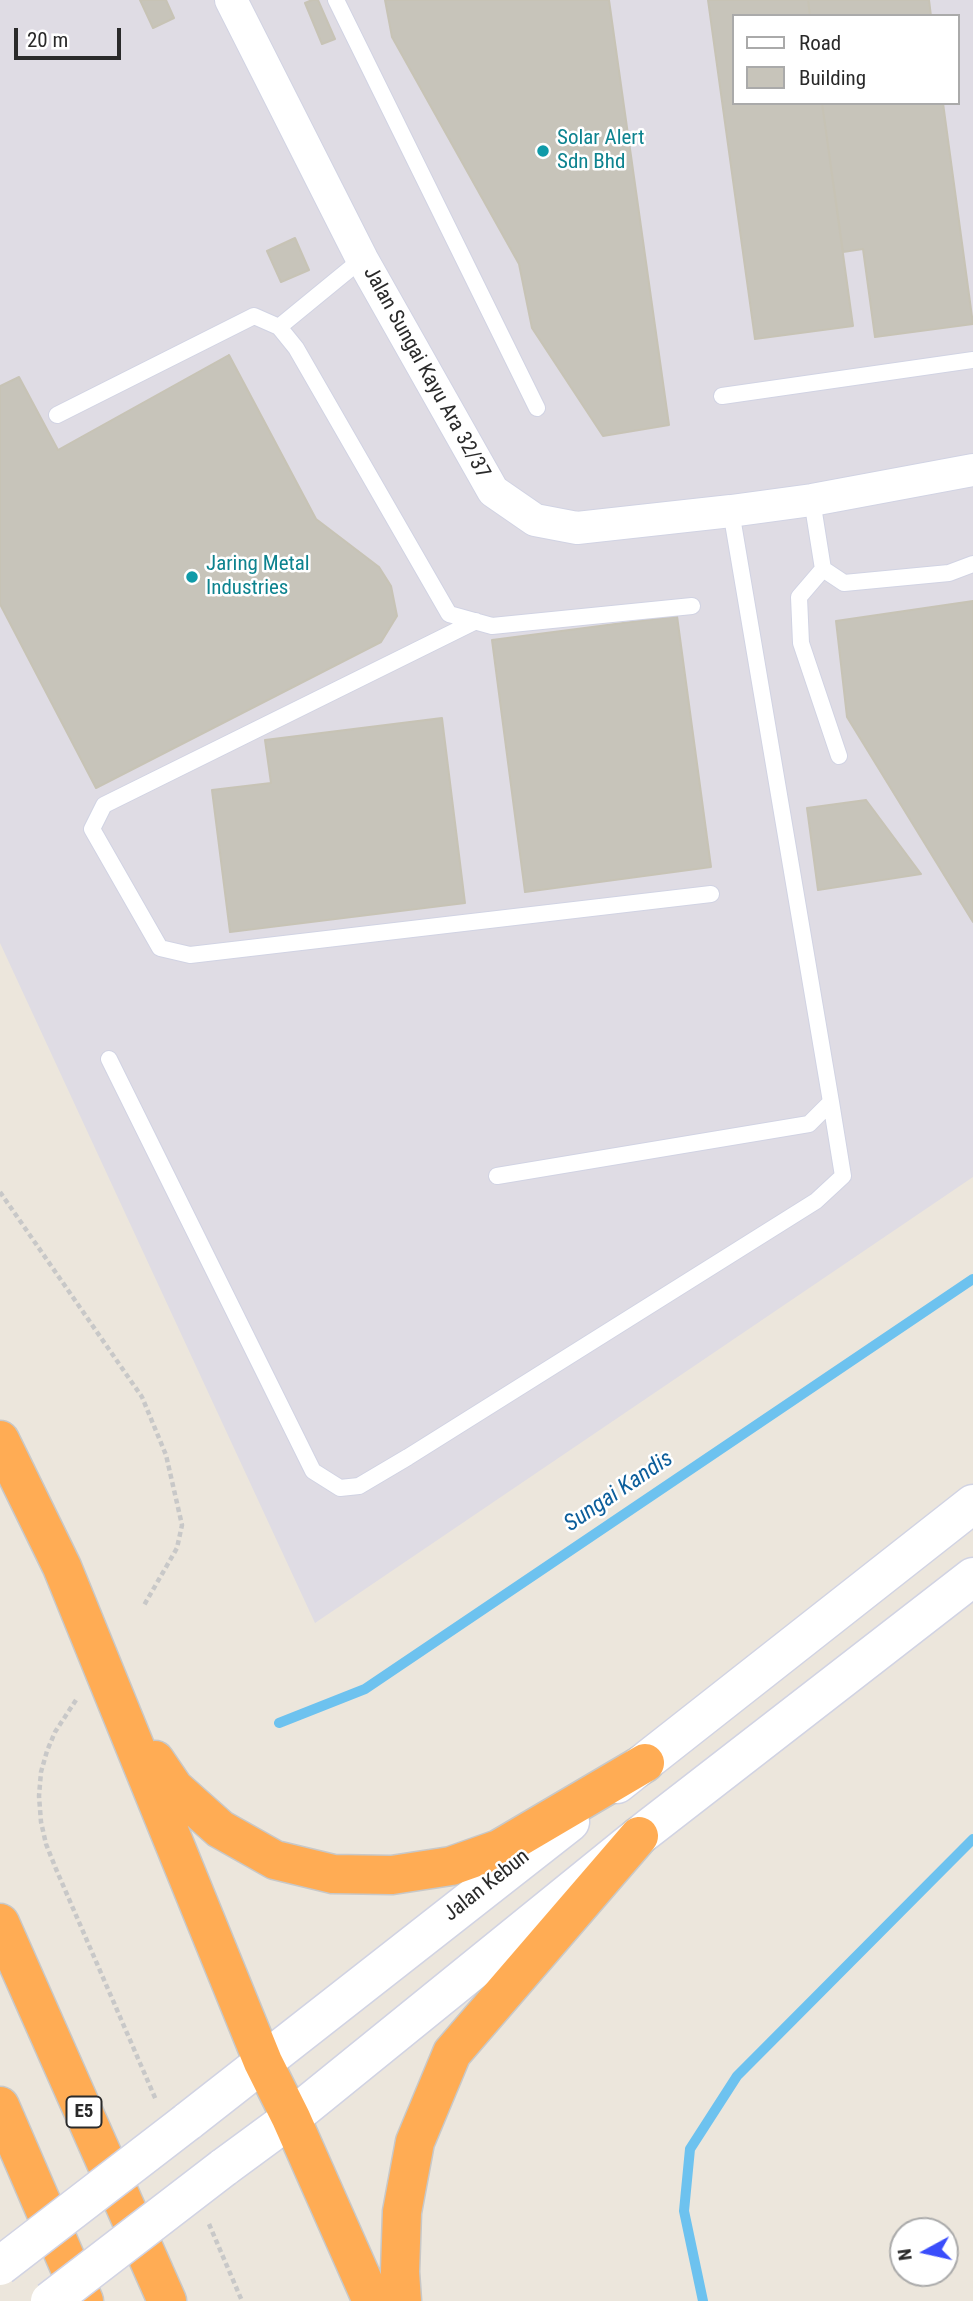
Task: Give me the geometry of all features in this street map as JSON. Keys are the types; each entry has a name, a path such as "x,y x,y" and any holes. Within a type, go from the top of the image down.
{"highway":[{"path":"0,1440 62,1567 263,2062 291,2118 372,2301"},
{"path":"118,1702 174,1788 220,1829 275,1860 333,1874 404,1873 451,1866 499,1849 645,1763"},
{"path":"402,2301 402,2212 415,2143 452,2053 639,1836"},
{"name":"E5","path":"0,1923 167,2301"},
{"path":"0,2106 84,2301"}],"main road":[{"name":"Jalan Kebun","path":"0,2266 174,2116 263,2062 973,1504"},
{"path":"50,2301 291,2118 639,1836 973,1577"}],"street":[{"name":"Jalan Sungai Kayu Ara 32/37","path":"232,0 362,259 493,491 535,520 577,528 731,511 812,500 973,470"}],"lane":[{"path":"336,0 537,408"},
{"path":"279,327 362,259"},
{"path":"57,415 254,316 279,327 296,348 449,614 492,625 692,606"},
{"path":"722,396 973,360"},
{"path":"812,500 823,569 845,583 949,573 973,564"},
{"path":"109,1059 313,1471 340,1488 359,1486 408,1457 816,1201 843,1176 731,511"},
{"path":"823,569 799,597 801,643 839,756"},
{"path":"476,621 104,805 92,829 160,948 191,955 711,894"},
{"path":"497,1176 808,1124 831,1102"}],"path":[{"path":"0,1192 142,1397 166,1455 182,1525 177,1548 143,1607"},
{"path":"76,1699 55,1732 41,1772 39,1796 46,1844 174,2116"},
{"path":"204,2212 242,2301"}],"shaded area":[{"path":"0,0 973,0 973,1177 315,1623 0,943"}],"building":[{"path":"140,0 166,0 174,18 153,28"},
{"path":"318,0 335,39 322,44 305,3"},
{"name":"Solar Alert Sdn Bhd","path":"385,0 609,0 669,425 603,436 532,328 519,264 392,37"},
{"path":"708,0 808,0 810,14 732,14 732,105 822,105 853,326 755,339"},
{"path":"808,0 929,0 931,14 810,14"},
{"path":"822,105 943,105 973,324 875,337 863,249 843,252"},
{"path":"295,238 309,270 281,282 267,251"},
{"name":"Jaring Metal Industries","path":"229,355 316,519 379,567 391,586 397,616 381,642 96,788 0,604 0,386 19,377 58,450"},
{"path":"973,601 973,922 847,717 836,621"},
{"path":"677,616 711,867 525,892 492,640"},
{"path":"442,718 465,903 230,932 212,790 271,783 265,740"},
{"path":"866,800 921,874 818,890 807,808"}],"waterway":[{"name":"Sungai Kandis","path":"279,1723 365,1689 973,1279"},
{"path":"703,2301 684,2211 690,2149 737,2076 973,1839"}],"place":[{"name":"Solar Alert Sdn Bhd","path":"543,151"},
{"name":"Jaring Metal Industries","path":"192,577"}]}
